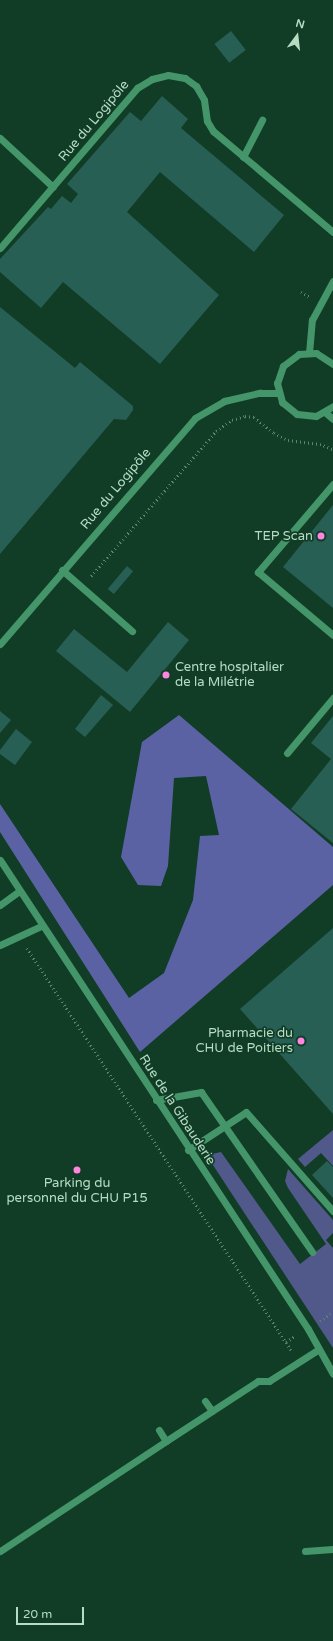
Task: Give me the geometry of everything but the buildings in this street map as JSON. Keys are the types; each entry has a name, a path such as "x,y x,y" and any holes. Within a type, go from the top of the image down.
{"street":[{"name":"Rue du Logipôle","path":"0,248 137,88 152,79 168,74 185,78 196,86 204,100 207,121 213,131 333,232"},
{"path":"243,157 262,120"},
{"path":"0,138 53,187"},
{"path":"309,353 312,320 333,281"},
{"path":"333,364 323,356 309,353 290,359 278,374 278,393 288,409 306,417 326,413 333,406"},
{"name":"Rue du Logipôle","path":"0,644 62,570 195,418 224,401 260,393 278,393"},
{"path":"326,413 333,419"},
{"path":"333,484 258,572 333,635"},
{"path":"62,570 132,631"},
{"path":"287,753 333,698"},
{"name":"Rue de la Gibauderie","path":"0,860 319,1349 333,1374"},
{"path":"0,905 19,891"},
{"path":"0,945 42,926"},
{"path":"156,1100 202,1092 312,1252"},
{"path":"188,1150 246,1112 333,1211"},
{"path":"0,1551 166,1442 257,1379 269,1381 319,1349"},
{"path":"205,1401 212,1411"},
{"path":"159,1430 166,1442"},
{"path":"305,1551 333,1549"}],"path":[{"path":"82,587 216,432 232,420 246,416 254,417 274,433 288,440 320,444 333,449"},
{"path":"19,936 292,1352"},
{"path":"316,1324 333,1312"}],"shaded area":[{"path":"179,715 333,847 333,885 140,1052 0,832 0,804 129,998 164,973 193,900 200,836 219,835 206,776 174,778 168,866 161,886 138,885 121,857 142,742"},
{"path":"333,1130 333,1166 321,1153 305,1167 298,1159"},
{"path":"221,1152 300,1264 326,1244 288,1188 285,1181 288,1169 333,1220 333,1233 326,1240 333,1248 333,1348 209,1159 212,1154"}],"place":[{"name":"TEP Scan","path":"321,536"},
{"name":"Centre hospitalier de la Milétrie","path":"166,675"},
{"name":"Pharmacie du CHU de Poitiers","path":"301,1041"},
{"name":"Parking du personnel du CHU P15","path":"77,1170"}]}
